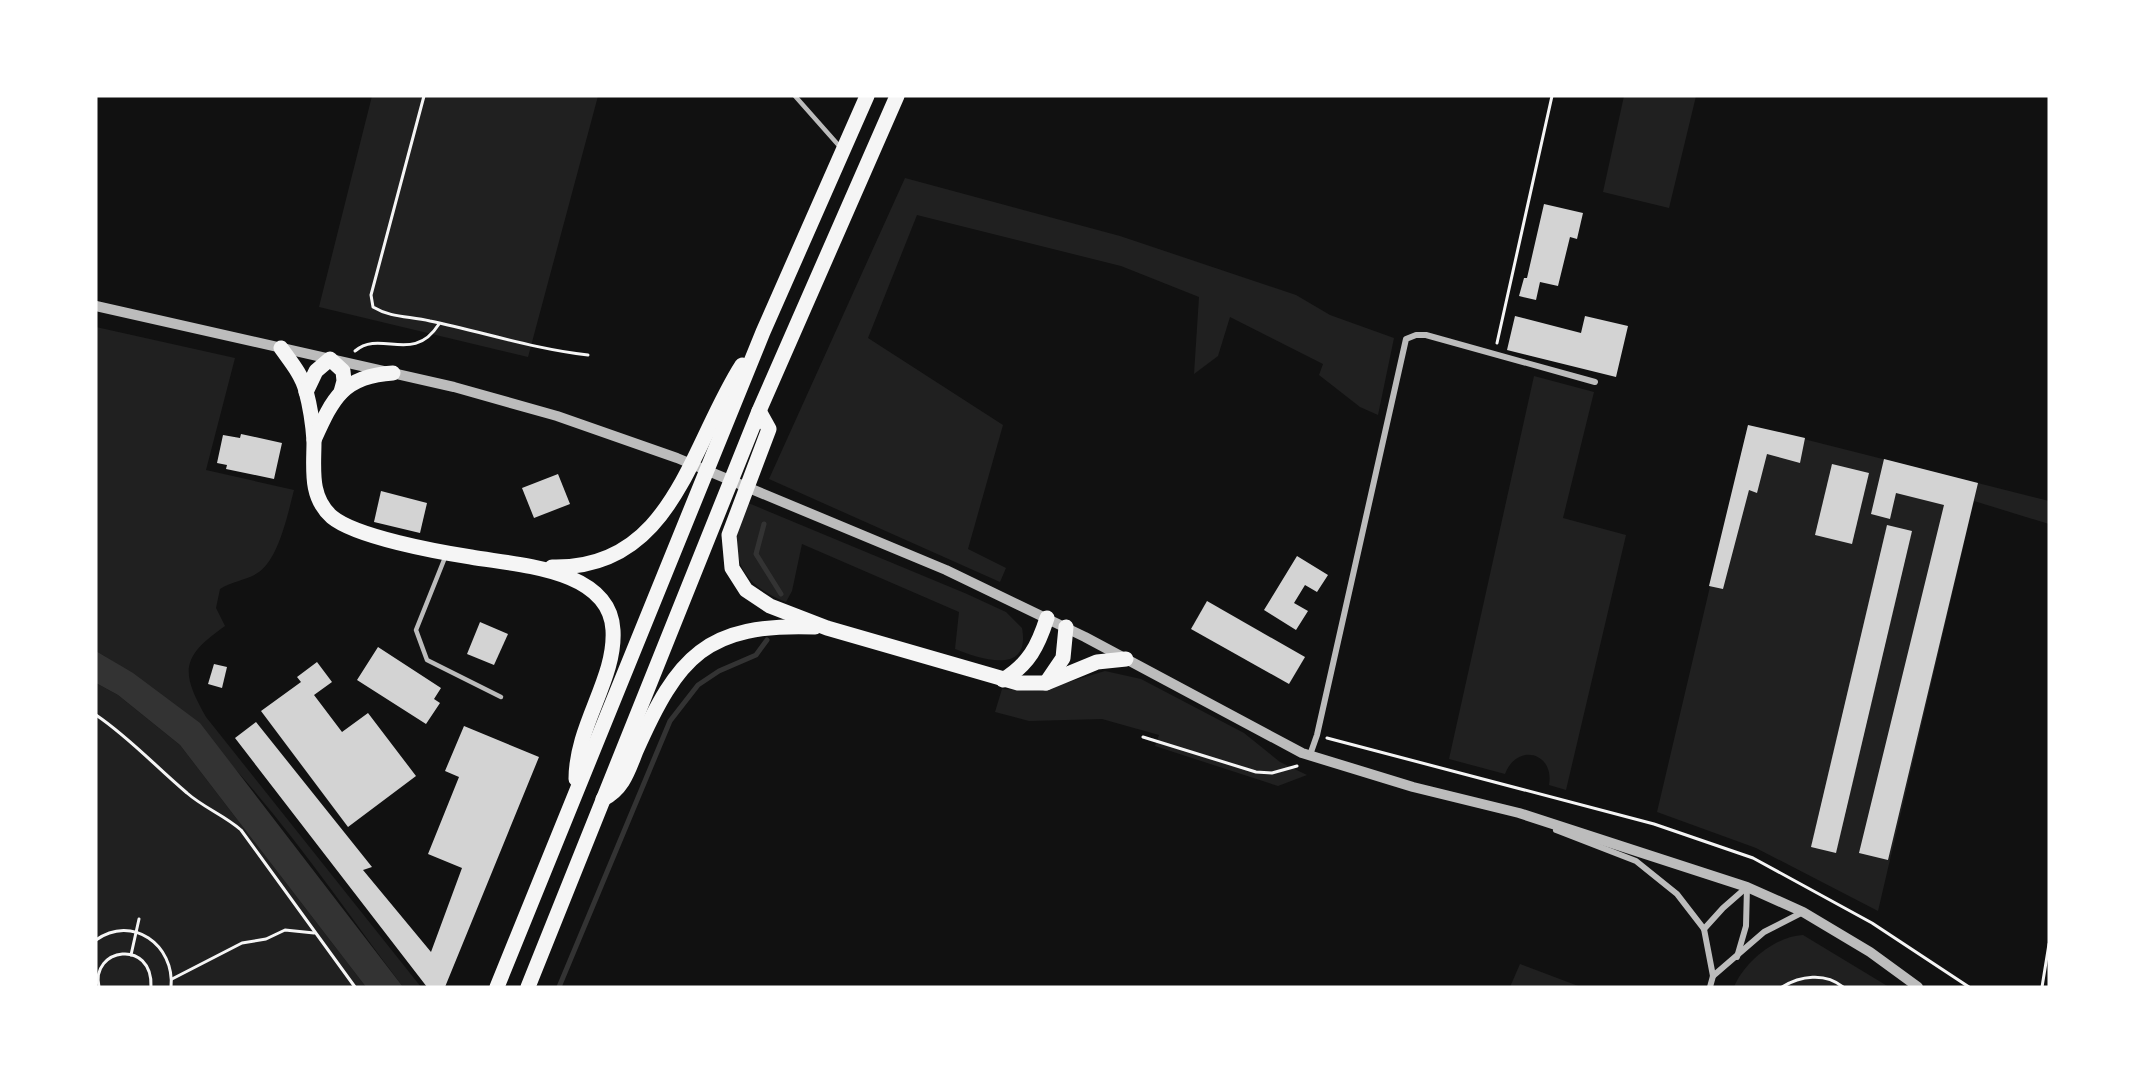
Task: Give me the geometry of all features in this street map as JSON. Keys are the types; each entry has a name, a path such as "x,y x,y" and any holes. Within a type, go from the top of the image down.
{"highway":[{"path":"497,987 763,332 867,96"},
{"path":"528,987 759,411 897,96"},
{"path":"531,567 568,568 605,558 624,548 659,518 685,482 718,405 763,332"},
{"path":"281,348 297,370 306,392 314,440 315,491 322,507 333,518 358,530 447,552 531,567 576,580 604,604 611,618 612,648 580,741 576,788"},
{"path":"306,392 316,371 330,359 343,371 345,381 341,392 314,440"},
{"path":"341,392 358,378 393,373"},
{"path":"759,411 769,429 732,522 729,553 738,582 756,598 827,628 1003,680 1031,684 1046,683 1097,662 1126,659"},
{"path":"1003,680 1027,661 1038,645 1047,618"},
{"path":"603,799 612,794 623,781 652,715 670,682 703,650 737,633 755,629 784,626 827,628"},
{"path":"1046,683 1063,658 1065,627"}],"street":[{"path":"96,306 393,373 535,410 677,458 897,549 1047,618 1310,755 1413,787 1519,813 1747,887 1803,912 1870,952 1918,987"},
{"path":"1310,755 1317,735 1406,339 1416,335 1426,336 1595,382"},
{"path":"1519,813 1577,840 1636,861 1677,894 1704,929 1713,976 1710,987"},
{"path":"1704,929 1747,887"},
{"path":"1737,957 1746,926 1747,887"},
{"path":"1713,976 1764,932 1803,912"}],"lane":[{"path":"795,96 843,150"},
{"path":"447,552 416,630 427,660 501,697"}],"path":[{"path":"424,96 371,295 372,307 386,314 440,323 561,352 588,355"},
{"path":"1495,355 1552,96"},
{"path":"350,363 355,350 363,344 418,344 430,339 440,323"},
{"path":"96,715 142,749 193,798 229,819 241,830 355,987"},
{"path":"1317,735 1654,824 1753,858 1872,923 1969,987"},
{"path":"1143,737 1256,772 1272,773 1292,768 1302,764 1310,755"},
{"path":"131,955 139,918"},
{"path":"172,980 242,943 266,939 285,930 298,929 315,933"},
{"path":"96,940 116,931 135,933 153,940 165,953 173,970 171,987"},
{"path":"2042,987 2049,944"},
{"path":"99,987 97,974 103,963 114,955 131,955 148,966 152,987"},
{"path":"1782,987 1802,978 1821,977 1843,987"}],"shaded area":[{"path":"372,96 598,96 528,357 319,307"},
{"path":"1624,96 1696,96 1669,208 1603,192"},
{"path":"905,178 1120,236 1296,295 1330,315 1394,338 1378,415 1360,407 1319,375 1323,364 1230,317 1218,356 1194,374 1199,297 1121,266 917,215 868,338 1003,425 968,549 1006,568 1000,582 769,479"},
{"path":"96,327 235,358 206,470 294,490 286,522 272,557 255,575 220,589 216,608 225,626 210,637 193,656 189,666 192,688 206,717 421,987 403,987 301,849 226,759 185,718 142,682 96,651"},
{"path":"1534,376 1594,392 1563,518 1626,535 1566,790 1549,785 1546,765 1534,756 1526,755 1518,758 1505,774 1449,759"},
{"path":"1748,425 2049,501 2049,524 1974,501 1878,911 1756,848 1657,812"},
{"path":"746,502 1006,612 1022,628 1023,643 1019,653 1001,660 977,657 955,649 959,612 802,544 792,591 786,602 769,594 746,575 740,563 737,535"},
{"path":"96,651 133,673 200,723 403,987 366,987 180,745 118,695 96,683"},
{"path":"1105,671 1141,679 1244,733 1280,762 1307,775 1278,786 1155,746 1159,735 1102,719 1029,721 995,712 1002,689 1039,691"},
{"path":"96,683 118,695 180,745 366,987 96,987"},
{"path":"1803,935 1889,987 1734,987 1745,968 1762,952 1782,940"},
{"path":"1520,964 1581,987 1510,987"}],"building":[{"path":"1544,204 1583,213 1577,239 1570,237 1558,286 1540,282 1536,300 1519,296 1524,278 1527,278"},
{"path":"1515,316 1581,333 1585,316 1628,326 1616,377 1507,350"},
{"path":"1748,425 1805,438 1800,463 1767,454 1757,493 1749,490 1723,589 1709,586"},
{"path":"241,434 282,443 274,479 226,469 227,465 217,463 223,435 240,438"},
{"path":"1884,459 1978,483 1888,860 1859,853 1944,505 1896,493 1890,519 1871,514"},
{"path":"1832,464 1869,473 1852,544 1815,535"},
{"path":"558,474 570,504 534,518 522,488"},
{"path":"381,491 427,503 420,533 374,522"},
{"path":"1887,525 1912,531 1836,853 1811,847"},
{"path":"1297,556 1328,575 1317,592 1305,585 1294,603 1308,611 1296,630 1264,610"},
{"path":"1207,601 1305,657 1289,684 1191,629"},
{"path":"480,622 508,634 494,665 467,654"},
{"path":"378,647 441,688 434,699 440,703 426,724 357,680"},
{"path":"317,662 332,682 314,695 342,732 368,713 416,776 348,827 261,711 301,682 297,677"},
{"path":"214,664 227,667 222,688 208,684"},
{"path":"256,722 372,867 363,870 431,952 462,868 428,854 459,777 445,771 464,726 539,757 445,987 427,987 235,738"}],"waterway":[{"path":"764,524 756,554 781,594"},
{"path":"559,987 670,721 698,685 719,671 756,655 767,640"}]}
